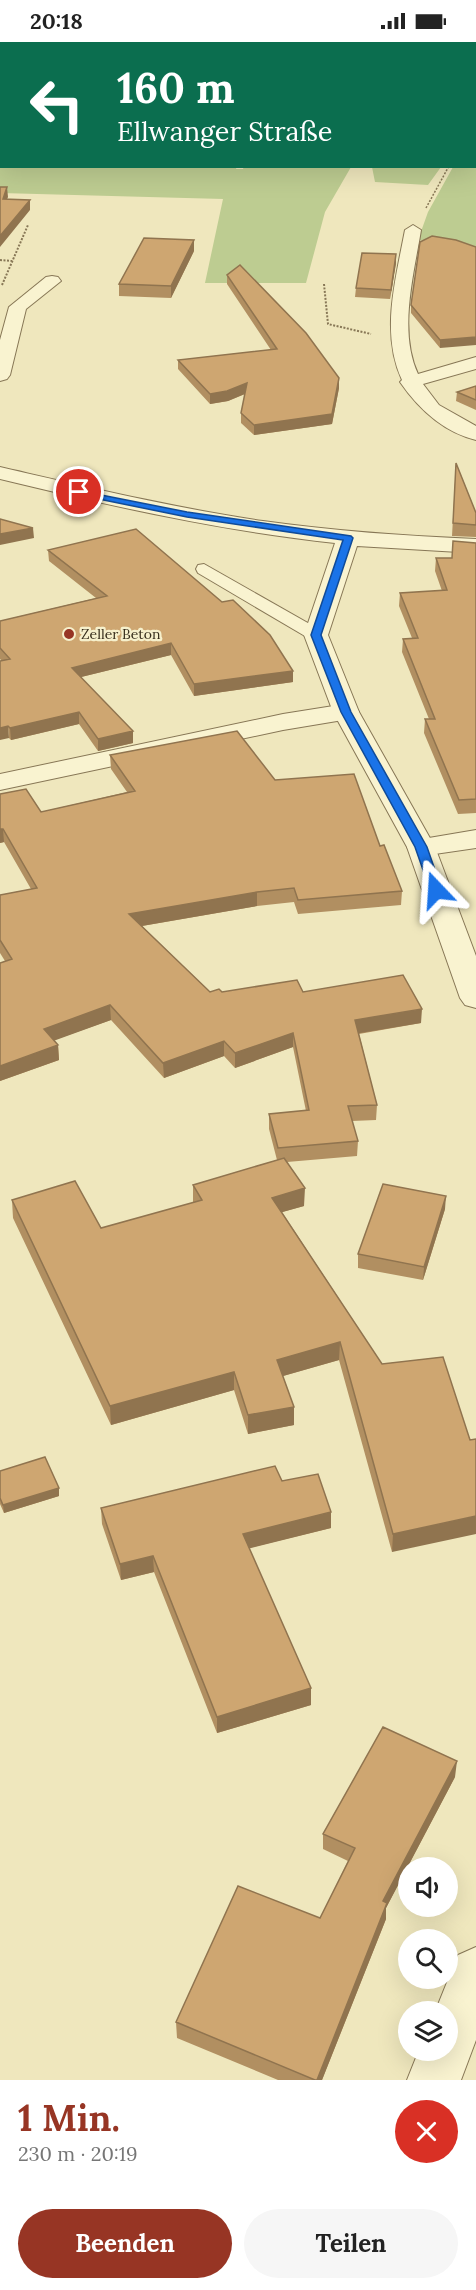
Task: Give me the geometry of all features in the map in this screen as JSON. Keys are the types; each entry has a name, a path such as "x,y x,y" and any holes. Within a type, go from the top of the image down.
{"street":[{"path":"413,230 400,301 404,366 410,382 433,409 476,434"},
{"path":"0,375 18,307 52,280"},
{"path":"410,382 476,363"},
{"path":"0,473 119,502 187,514 348,538 476,546"},
{"path":"348,538 316,635 346,712 421,847 476,998"},
{"path":"0,782 283,722 346,712"},
{"path":"421,847 476,838"},
{"path":"458,2018 476,1972"},
{"path":"434,2080 441,2061"}],"lane":[{"path":"204,569 316,635"}],"path":[{"path":"413,230 448,168"},
{"path":"0,288 28,225"},
{"path":"0,260 12,261"},
{"path":"324,284 328,324 401,340"}],"green space":[{"path":"0,168 350,168 325,212 306,283 205,283 223,199 0,193"},
{"path":"372,168 440,168 428,185 375,182"},
{"path":"452,168 476,168 476,254 449,245 418,240 428,212"}],"building":[{"path":"0,187 7,187 3,199 30,200 0,236"},
{"path":"432,236 456,240 476,247 476,337 440,340 411,305 420,242"},
{"path":"144,238 194,240 171,286 119,284"},
{"path":"362,253 396,254 391,290 356,288"},
{"path":"240,265 306,333 339,378 332,414 254,425 241,413 247,383 227,391 210,394 178,360 277,349 227,275"},
{"path":"476,386 476,400 457,392"},
{"path":"456,463 476,513 476,525 453,523"},
{"path":"0,519 33,528 0,534"},
{"path":"136,529 222,602 233,600 270,635 293,671 194,684 171,643 72,668 133,731 98,739 79,712 10,728 8,726 0,728 0,661 10,659 0,648 0,621 107,596 48,550"},
{"path":"453,541 476,543 476,799 459,800 425,719 435,719 403,639 418,638 400,593 447,590 436,558 452,558"},
{"path":"237,731 275,780 354,774 380,846 384,845 402,891 298,900 294,888 257,892 129,914 210,992 297,980 303,992 403,975 422,1009 355,1020 377,1105 348,1106 358,1141 278,1148 269,1114 309,1110 293,1033 235,1053 224,1041 163,1063 110,1005 44,1029 58,1045 0,1066 0,963 12,959 0,940 0,895 37,888 3,829 0,829 0,794 26,789 41,812 135,791 110,755"},
{"path":"284,1158 305,1188 272,1198 382,1364 443,1357 470,1440 476,1439 476,1516 393,1534 340,1342 277,1360 294,1407 248,1415 234,1372 110,1406 12,1200 75,1181 101,1228 202,1200 193,1185"},
{"path":"383,1184 446,1196 424,1267 358,1254"},
{"path":"45,1457 59,1488 3,1505 0,1498 0,1471"},
{"path":"275,1466 282,1481 318,1474 331,1512 243,1534 311,1688 217,1717 153,1556 120,1564 101,1508"},
{"path":"383,1727 457,1761 406,1857 398,1857 398,1873 383,1901 387,1903 317,2080 315,2080 176,2022 238,1886 320,1918 355,1848 323,1834"}],"place":[{"name":"Zeller Beton","path":"69,634"}],"route":[{"path":"79,492 119,502 187,514 348,538 316,635 346,712 421,847 436,890"}]}
